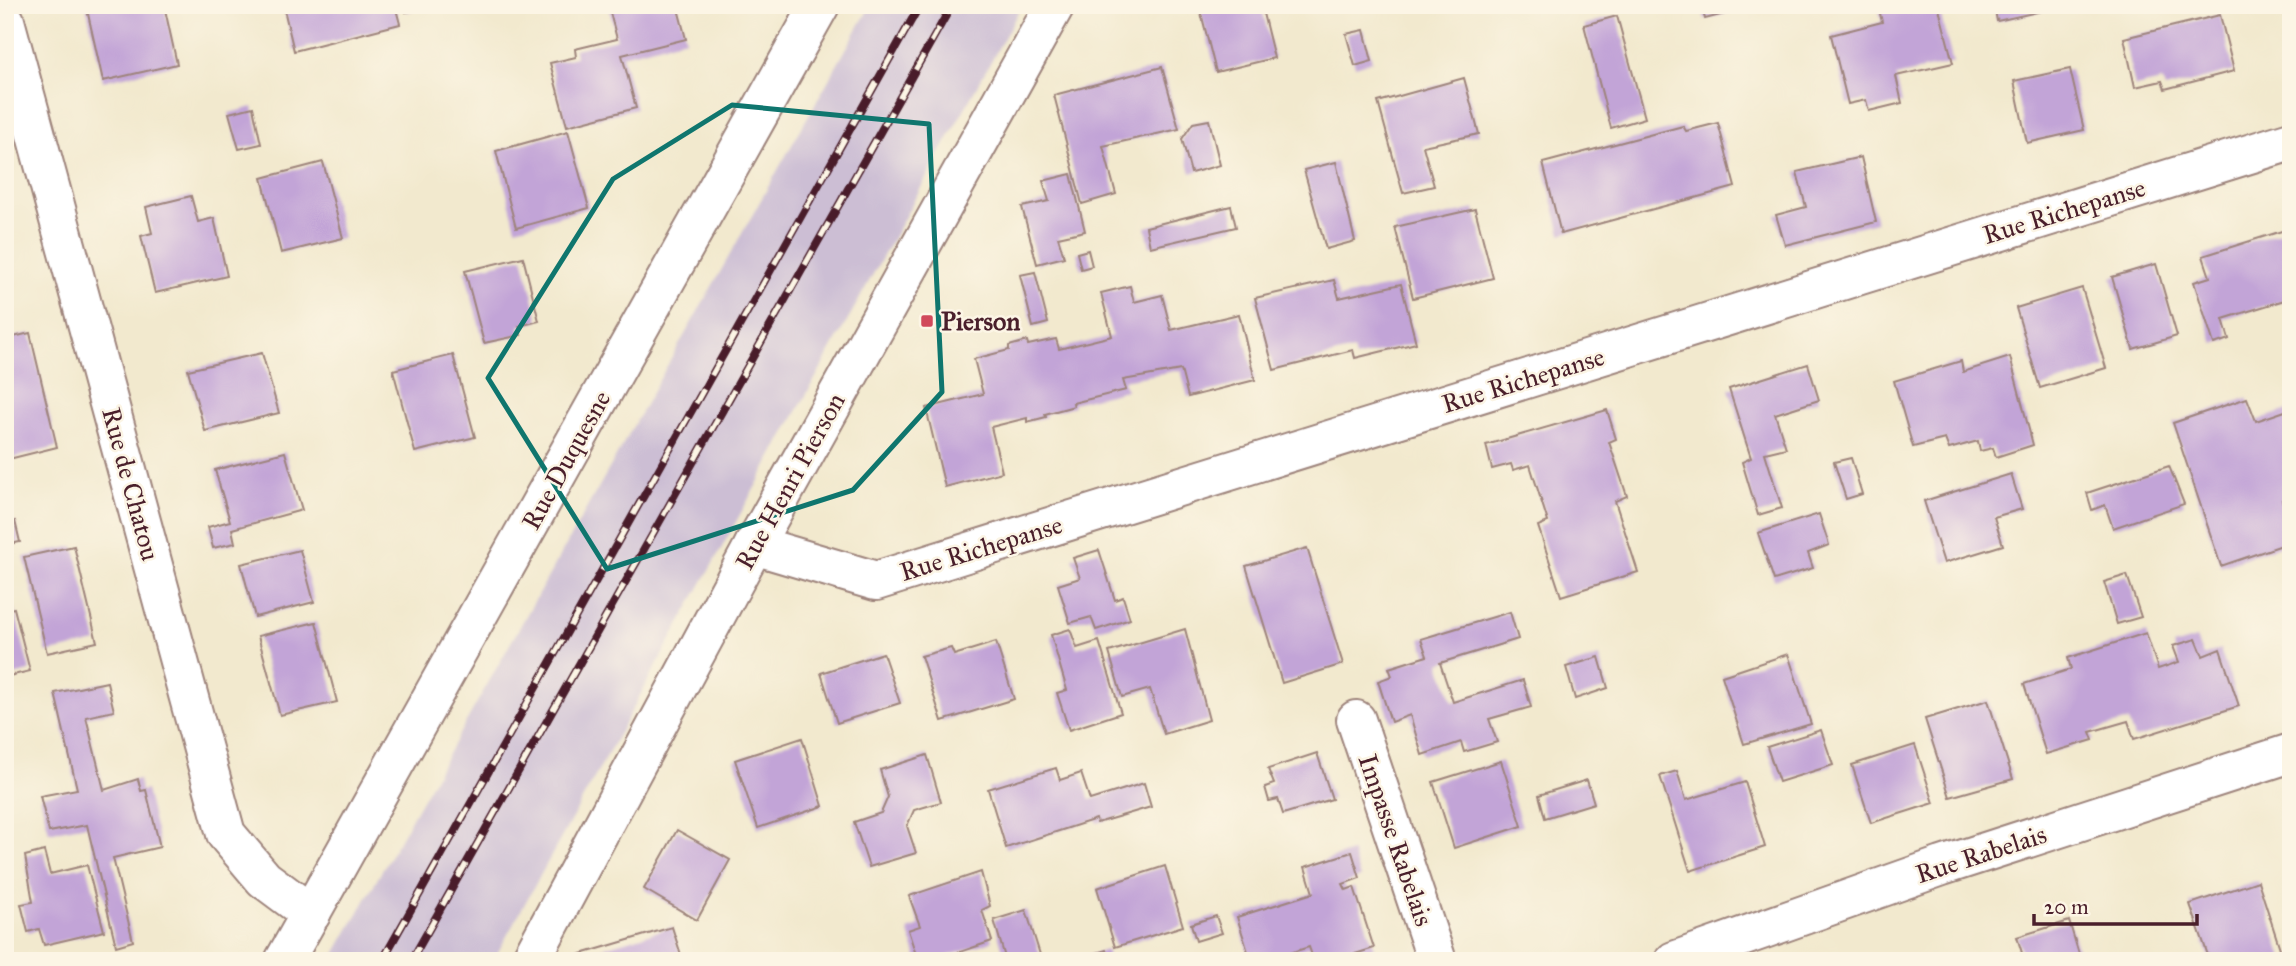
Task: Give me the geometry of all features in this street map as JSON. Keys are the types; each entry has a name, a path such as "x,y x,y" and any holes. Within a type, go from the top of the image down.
{"street":[{"name":"Rue Duquesne","path":"284,961 820,5"},
{"name":"Rue Henri Pierson","path":"530,961 754,545 1055,5"},
{"name":"Rue de Chatou","path":"5,21 226,834 264,879 311,914"},
{"name":"Rue Richepanse","path":"754,545 876,581 2291,141"},
{"name":"Impasse Rabelais","path":"1356,720 1437,961"},
{"name":"Rue Rabelais","path":"1674,961 1942,866 2291,753"}],"highlighted area":[{"path":"732,105 929,124 942,392 853,490 607,569 488,378 613,179"}],"shaded area":[{"path":"871,5 1022,5 493,961 331,961"}],"building":[{"path":"86,5 117,5 118,9 134,5 164,5 177,64 103,81"},
{"path":"283,5 395,5 400,24 294,51"},
{"path":"404,5 429,5 429,6 406,12"},
{"path":"535,5 555,5 556,9 537,14"},
{"path":"608,5 677,5 686,39 622,55 636,108 567,126 550,63 576,57 575,49 617,39"},
{"path":"1199,5 1261,5 1274,58 1216,72"},
{"path":"1701,5 1755,5 1755,6 1705,19"},
{"path":"1878,5 1938,5 1953,63 1896,76 1902,103 1869,111 1866,100 1848,104 1831,35 1882,22"},
{"path":"1994,5 2054,5 2055,8 1997,21"},
{"path":"2220,15 2234,71 2165,89 2162,81 2135,87 2124,38"},
{"path":"1617,16 1645,118 1611,128 1584,25"},
{"path":"1364,30 1372,61 1355,66 1346,34"},
{"path":"1162,67 1179,129 1103,146 1116,194 1082,204 1054,95"},
{"path":"2070,69 2084,130 2027,143 2014,81"},
{"path":"1464,78 1479,134 1423,146 1434,186 1403,193 1378,102"},
{"path":"253,107 261,144 239,149 229,113"},
{"path":"1209,120 1220,165 1191,173 1182,139 1193,123"},
{"path":"1718,123 1735,187 1561,234 1543,163 1683,126 1686,131"},
{"path":"568,131 589,208 516,228 496,151"},
{"path":"1861,157 1876,222 1785,245 1776,215 1806,207 1797,172"},
{"path":"323,162 343,238 281,253 262,178"},
{"path":"1336,162 1355,241 1326,249 1304,170"},
{"path":"1071,174 1085,231 1058,237 1064,257 1037,264 1022,207 1049,201 1043,181"},
{"path":"191,196 198,222 214,218 227,276 155,293 141,236 152,233 146,207"},
{"path":"1231,206 1236,227 1150,247 1146,227"},
{"path":"1475,209 1493,278 1413,298 1395,227"},
{"path":"2291,228 2291,298 2223,319 2229,339 2214,344 2194,282 2210,277 2203,256"},
{"path":"1088,250 1092,266 1081,269 1077,253"},
{"path":"523,257 539,321 519,326 521,335 484,343 465,271"},
{"path":"2156,264 2177,336 2133,349 2112,277"},
{"path":"1035,272 1048,323 1033,327 1020,275"},
{"path":"1334,280 1339,298 1401,284 1416,343 1355,358 1353,350 1274,370 1255,298"},
{"path":"1130,286 1134,302 1162,295 1171,330 1239,314 1255,380 1188,397 1181,370 1123,380 1126,390 1073,403 1074,406 1045,414 1046,417 1027,422 1027,418 991,427 1002,472 945,487 926,408 983,394 974,359 1009,350 1009,346 1027,341 1028,345 1056,339 1059,349 1112,336 1101,293"},
{"path":"2082,288 2106,368 2040,388 2016,308"},
{"path":"30,333 57,447 5,460 5,339"},
{"path":"262,353 279,413 205,431 188,370"},
{"path":"453,355 475,437 415,452 393,370"},
{"path":"2010,357 2033,445 1996,457 1993,448 1980,451 1978,441 1949,449 1945,439 1913,447 1894,381 1961,361 1963,372"},
{"path":"1808,364 1819,400 1775,414 1786,448 1765,453 1782,508 1758,515 1742,462 1751,458 1729,389"},
{"path":"2247,398 2256,421 2291,409 2291,498 2282,500 2291,526 2291,542 2221,566 2173,423"},
{"path":"1607,410 1616,439 1609,442 1627,496 1615,501 1638,572 1561,596 1538,526 1548,522 1530,465 1513,470 1511,464 1492,469 1486,445"},
{"path":"285,452 302,510 232,529 235,543 213,548 208,527 230,521 215,470"},
{"path":"1851,458 1862,494 1846,499 1834,462"},
{"path":"2169,466 2184,504 2113,528 2105,505 2092,510 2087,493"},
{"path":"2011,474 2022,509 1994,517 2003,545 1944,563 1924,501"},
{"path":"1819,514 1829,545 1808,553 1813,568 1774,580 1758,533"},
{"path":"15,521 20,542 5,545 5,523"},
{"path":"74,546 97,642 47,653 24,557"},
{"path":"1307,548 1343,664 1282,683 1246,566"},
{"path":"300,550 314,602 255,617 241,564"},
{"path":"1099,550 1115,600 1123,597 1130,619 1096,630 1091,617 1070,623 1058,585 1080,578 1073,558"},
{"path":"2127,575 2141,617 2117,624 2104,582"},
{"path":"14,608 30,671 5,677 5,610"},
{"path":"1510,612 1518,639 1440,663 1453,702 1523,680 1531,707 1489,719 1497,742 1464,752 1461,742 1422,755 1410,715 1391,722 1378,681 1392,676 1389,668 1427,656 1421,639"},
{"path":"316,622 337,702 280,715 258,636"},
{"path":"1070,629 1077,648 1099,641 1121,713 1069,730 1057,693 1067,690 1051,635"},
{"path":"1185,629 1209,720 1164,734 1150,689 1122,697 1109,652"},
{"path":"2146,633 2158,669 2179,662 2173,646 2196,639 2203,656 2220,649 2239,706 2134,739 2128,721 2090,732 2093,740 2046,754 2024,684 2071,669 2068,658"},
{"path":"996,642 1014,699 942,721 921,656 951,648 954,655"},
{"path":"883,653 900,703 837,723 821,673"},
{"path":"1788,654 1811,724 1744,744 1722,676"},
{"path":"1599,657 1608,688 1575,699 1566,667"},
{"path":"107,682 114,711 86,717 104,790 138,779 141,791 146,790 160,847 113,858 133,941 116,946 87,825 49,832 40,796 77,789 55,693"},
{"path":"1988,700 2013,779 1950,797 1925,719"},
{"path":"1821,730 1833,765 1779,782 1767,747"},
{"path":"802,738 823,806 758,828 735,760"},
{"path":"1915,745 1934,803 1871,823 1852,765"},
{"path":"1317,753 1332,799 1283,814 1278,799 1269,801 1265,787 1274,784 1268,769"},
{"path":"927,755 941,802 914,810 907,826 916,853 869,867 854,822 881,813 888,797 880,770"},
{"path":"1501,761 1522,826 1454,848 1433,782"},
{"path":"1056,768 1060,780 1081,773 1090,800 1144,783 1151,807 1097,823 1096,819 1006,848 988,789"},
{"path":"1677,771 1686,800 1745,782 1765,847 1690,871 1660,776"},
{"path":"1587,780 1594,803 1545,818 1539,795"},
{"path":"677,830 730,860 697,920 644,889"},
{"path":"44,851 50,874 87,865 104,931 44,945 39,929 28,932 21,904 33,902 25,856"},
{"path":"1352,852 1360,878 1343,884 1346,890 1354,887 1374,948 1333,961 1314,961 1309,947 1264,961 1251,961 1237,917 1313,893 1305,867"},
{"path":"1165,866 1183,926 1115,947 1097,888"},
{"path":"981,872 990,906 982,910 992,941 934,961 918,961 908,930 920,926 909,896"},
{"path":"2258,881 2284,961 2210,961 2190,904"},
{"path":"1026,910 1042,961 1006,961 994,920"},
{"path":"1216,916 1222,933 1196,941 1191,924"},
{"path":"2069,921 2081,961 2001,961 2022,953 2017,937"},
{"path":"672,927 683,961 580,961 578,955"},
{"path":"1106,950 1109,961 1074,961 1074,960"}],"railway":[{"path":"382,961 920,5"},
{"path":"411,961 952,5"}],"place":[{"name":"Pierson","path":"927,321"}]}
